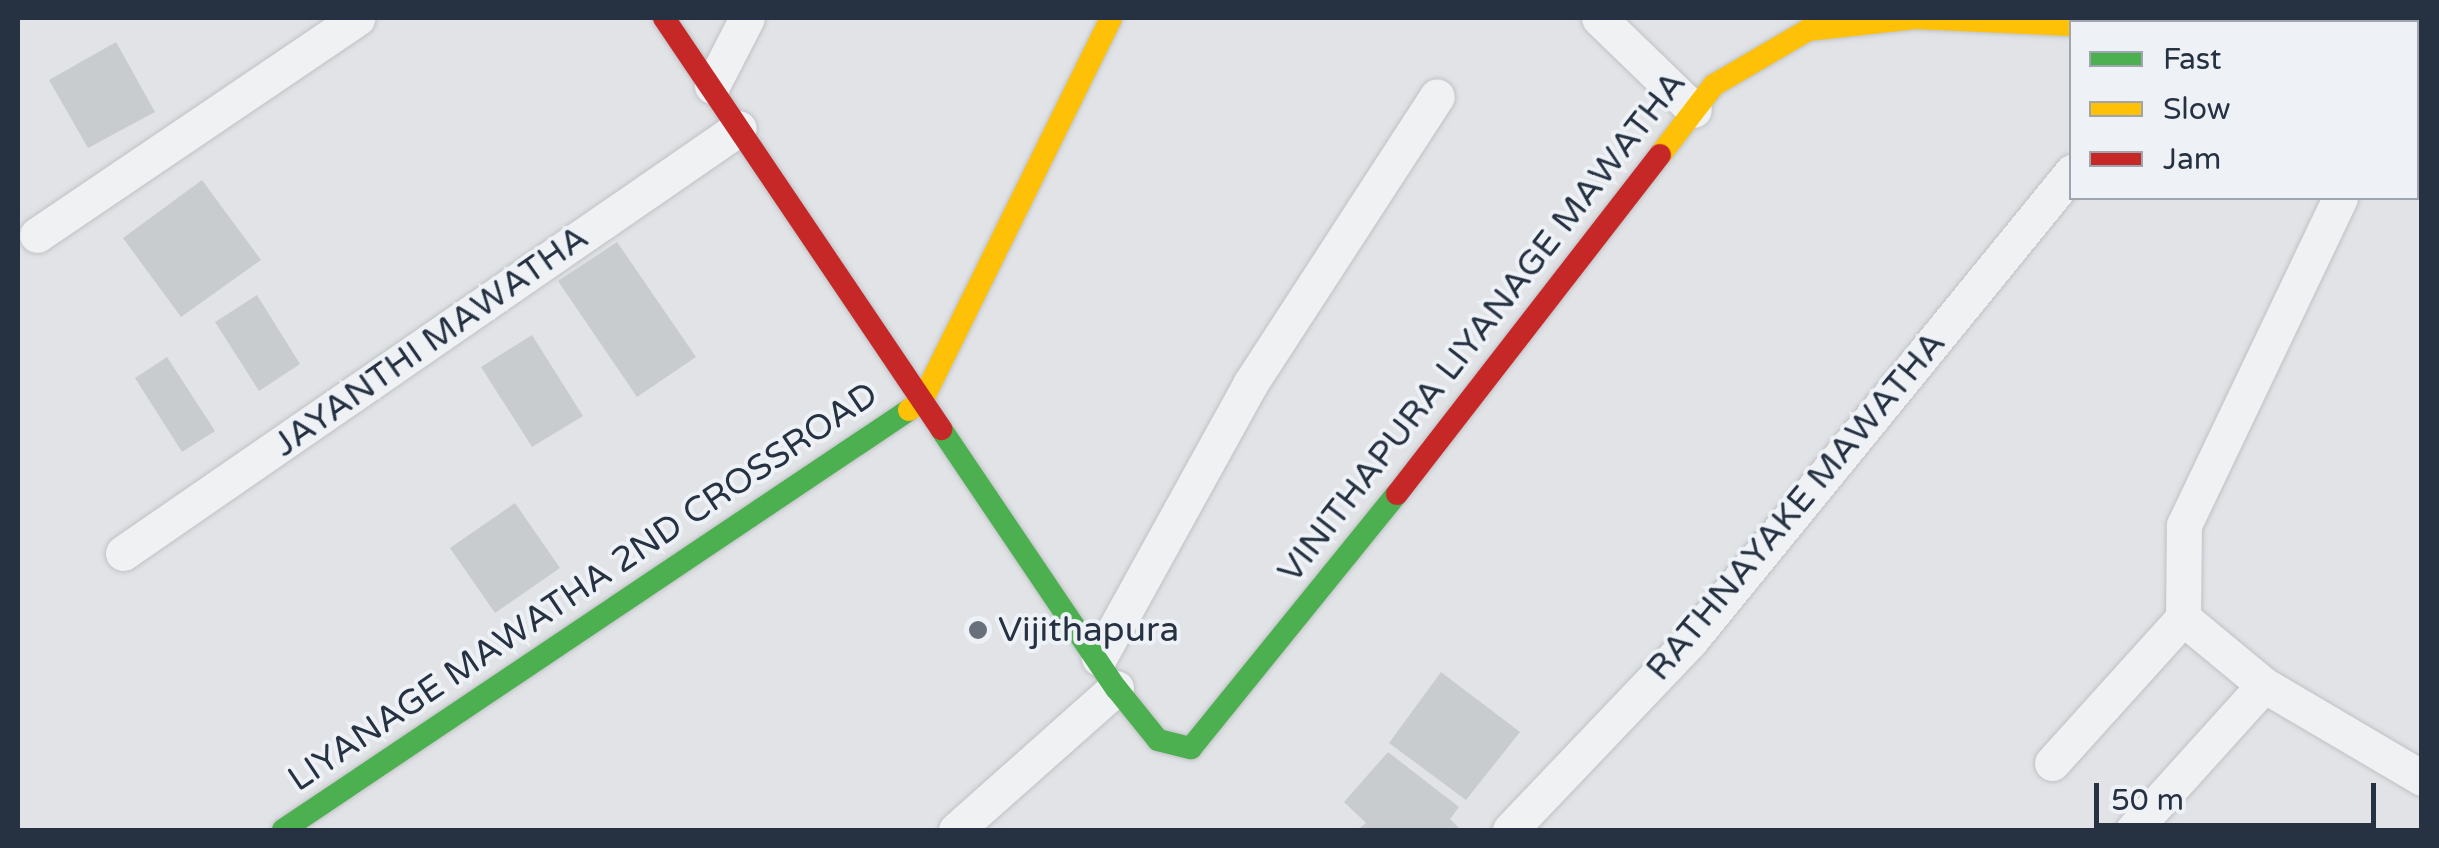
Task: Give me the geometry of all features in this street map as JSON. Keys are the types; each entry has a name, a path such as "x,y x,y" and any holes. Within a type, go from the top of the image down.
{"street":[{"path":"37,235 358,18"},
{"path":"664,18 1107,673"},
{"path":"712,86 747,18"},
{"path":"922,400 1111,18"},
{"path":"1599,18 1694,110"},
{"name":"VINITHAPURA LIYANAGE MAWATHA","path":"1107,673 1158,740 1191,748 1220,724 1714,84 1808,30 1915,18 2069,25"},
{"path":"956,830 1107,673 1250,384 1437,96"},
{"name":"JAYANTHI MAWATHA","path":"123,553 739,128"},
{"name":"RATHNAYAKE MAWATHA","path":"1510,830 1690,641 2069,176"},
{"path":"2052,764 2183,618 2184,525 2339,200"},
{"name":"LIYANAGE MAWATHA 2ND CROSSROAD","path":"284,830 922,400"},
{"path":"2183,618 2264,684 2422,778"},
{"path":"2133,830 2264,684"}],"building":[{"path":"116,42 155,112 88,148 49,80"},
{"path":"202,180 261,260 181,317 123,238"},
{"path":"617,242 696,357 637,397 558,281"},
{"path":"257,295 300,364 259,391 215,322"},
{"path":"532,335 583,416 532,447 481,367"},
{"path":"167,357 215,431 182,452 135,378"},
{"path":"515,503 560,568 495,613 450,548"},
{"path":"1441,672 1520,732 1466,800 1389,743"},
{"path":"1388,752 1459,807 1450,819 1461,830 1357,830 1366,823 1344,802"}],"traffic: fast":[{"path":"283,830 909,410"},
{"path":"941,429 1116,688 1158,740 1191,748 1397,494"}],"traffic: slow":[{"path":"909,410 922,401 1111,18"},
{"path":"1660,155 1714,85 1808,30 1915,18 2069,25"}],"traffic: jam":[{"path":"664,18 941,429"},
{"path":"1397,494 1660,155"}],"place":[{"name":"Vijithapura","path":"978,630"}]}
